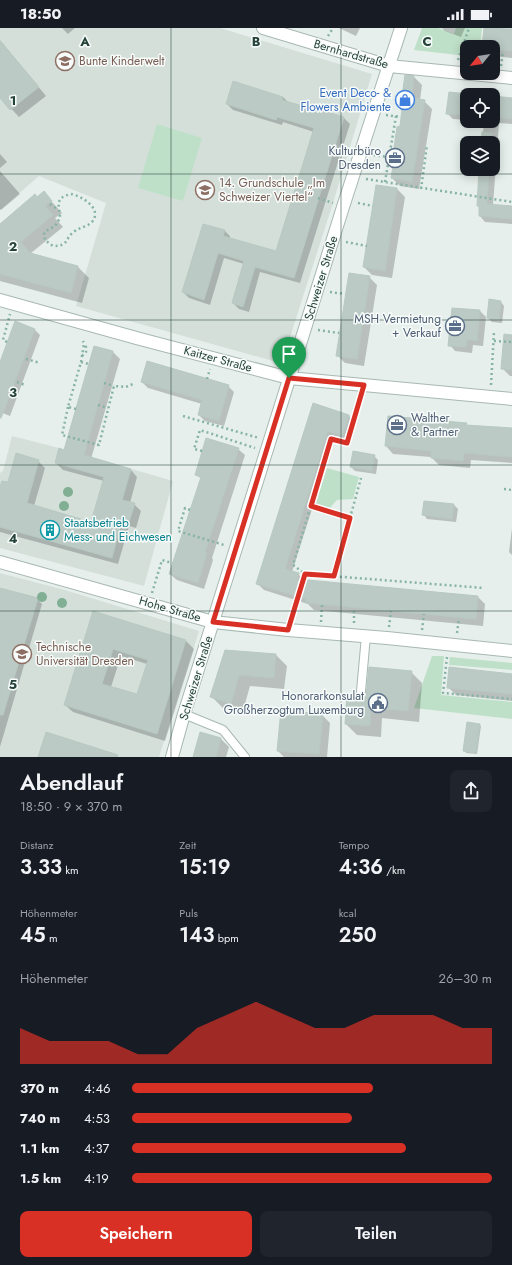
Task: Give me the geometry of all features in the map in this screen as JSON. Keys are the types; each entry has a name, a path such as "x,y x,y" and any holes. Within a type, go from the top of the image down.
{"street":[{"name":"Bernhardstraße","path":"262,28 389,66 512,78"},
{"name":"Schweizer Straße","path":"172,757 184,714 289,378 401,28"},
{"name":"Kaitzer Straße","path":"0,300 289,378 512,399"},
{"name":"Hohe Straße","path":"0,562 213,622 512,651"}],"lane":[{"path":"361,691 366,636"},
{"path":"184,714 223,730 245,757"}],"path":[{"path":"454,72 469,28"},
{"path":"386,115 401,117"},
{"path":"385,182 396,116"},
{"path":"421,188 427,145"},
{"path":"373,155 395,158"},
{"path":"366,179 512,202"},
{"path":"63,245 74,231 92,221 95,214 94,210 86,199 72,194 67,195 58,203 60,218 58,223 56,226 46,231 44,237 45,240 54,246 68,246"},
{"path":"318,198 328,201"},
{"path":"358,203 373,206"},
{"path":"50,204 59,210"},
{"path":"346,242 367,246"},
{"path":"330,292 346,294"},
{"path":"8,342 3,340 10,314"},
{"path":"318,330 339,333"},
{"path":"490,397 494,332"},
{"path":"494,341 512,342"},
{"path":"83,342 81,362 68,407 62,435 99,445 114,386"},
{"path":"26,359 40,363"},
{"path":"81,362 89,364"},
{"path":"17,382 25,384"},
{"path":"104,383 126,387 133,384"},
{"path":"364,385 347,443 331,439 293,565 305,574 484,588"},
{"path":"98,405 108,408"},
{"path":"68,407 76,409"},
{"path":"183,416 269,446"},
{"path":"202,451 194,449 200,430 269,446"},
{"path":"334,576 361,478"},
{"path":"504,489 512,490"},
{"path":"311,506 350,518"},
{"path":"190,510 185,508 178,530 236,549"},
{"path":"149,603 162,560 172,563"},
{"path":"288,630 305,574"},
{"path":"321,632 322,605"},
{"path":"448,644 444,693 512,699"}],"shaded area":[{"name":"14. Grundschule „Im Schweizer Viertel“","path":"0,28 220,28 372,74 333,203 283,359 277,362 76,306 106,203 39,176 0,210"},
{"path":"12,436 173,481 144,586 0,548 0,473 3,471"},
{"path":"0,573 65,590 199,631 159,757 0,757"}],"green space":[{"path":"422,28 438,28 454,34 456,28 482,28 481,40 460,40 460,55 414,50"},
{"path":"157,124 202,138 183,201 138,188"},
{"path":"327,468 359,477 353,499 337,500 329,509 315,505"},
{"path":"432,656 444,656 441,695 512,702 512,719 414,708"},
{"path":"450,657 512,663 512,670 449,665"}],"building":[{"path":"484,28 512,29 512,51 500,50 500,40 483,40"},
{"path":"0,41 39,87 10,110 0,98"},
{"path":"405,75 414,76 412,98 425,100 412,182 391,178 396,149 394,148 397,127 400,126 402,110 400,109"},
{"path":"233,81 283,97 282,100 344,117 294,278 255,267 243,307 232,303 244,261 218,253 204,300 182,292 203,224 225,230 223,236 276,251 314,128 277,117 276,120 226,104"},
{"path":"449,92 460,93 460,115 446,114"},
{"path":"500,97 512,98 512,119 500,118"},
{"path":"482,132 492,133 492,136 482,136"},
{"path":"479,176 489,176 487,204 512,206 512,219 479,216 479,206 477,206"},
{"path":"376,185 397,188 385,271 363,267"},
{"path":"44,191 52,201 45,206 53,215 21,242 30,253 78,266 71,293 0,274 0,224 35,194 37,197"},
{"path":"349,273 370,276 357,359 336,356"},
{"path":"489,299 501,301 499,320 487,318"},
{"path":"452,308 480,310 477,341 467,339 466,347 448,346"},
{"path":"15,321 35,329 0,418 0,362"},
{"path":"504,334 512,335 512,370 501,369"},
{"path":"94,346 113,351 84,455 131,469 122,500 135,503 129,522 122,520 112,558 0,527 0,487 2,481 8,482 16,453 39,460 27,503 91,522 104,477 55,463 59,448 64,450"},
{"path":"147,361 229,385 219,421 198,415 202,400 141,382"},
{"path":"313,403 349,415 343,436 328,431 285,569 299,573 297,579 478,596 476,619 306,603 306,599 256,584"},
{"path":"388,416 467,423 466,425 512,428 512,457 464,453 463,461 431,458 431,451 385,446"},
{"path":"206,438 239,448 205,552 207,553 198,583 169,574 201,477 195,475"},
{"path":"353,451 375,455 372,471 350,467"},
{"path":"424,501 454,504 452,519 422,515"},
{"path":"0,588 38,598 3,715 0,715"},
{"path":"93,611 186,640 157,734 64,705","holes":["113,649 148,660 137,694 102,684"]},
{"path":"225,650 276,654 274,678 239,675 231,704 210,697"},
{"name":"Honorarkonsulat Großherzogtum Luxemburg","path":"369,667 412,671 408,711 371,708 370,726 345,724 347,695 366,697"},
{"path":"449,667 512,674 512,694 447,688"},
{"path":"281,710 323,714 319,754 277,751"},
{"path":"467,722 480,724 476,753 463,751"},
{"path":"46,732 118,755 117,757 38,757"},
{"path":"200,732 221,738 216,757 193,757"}],"place":[{"name":"Bunte Kinderwelt","path":"65,61"},
{"name":"Event Deco- & Flowers Ambiente","path":"405,100"},
{"name":"Kulturbüro Dresden","path":"395,158"},
{"name":"14. Grundschule „Im Schweizer Viertel“","path":"205,190"},
{"name":"MSH Vermietung + Verkauf","path":"455,326"},
{"name":"Walther & Partner","path":"397,425"},
{"name":"Staatsbetrieb Mess- und Eichwesen","path":"50,530"},
{"name":"Technische Universität Dresden","path":"22,654"},
{"name":"Honorarkonsulat Großherzogtum Luxemburg","path":"378,703"}],"route":[{"path":"289,378 364,385 347,443 331,439 311,506 350,518 334,576 305,574 288,630 213,622 267,451 289,378"}]}
